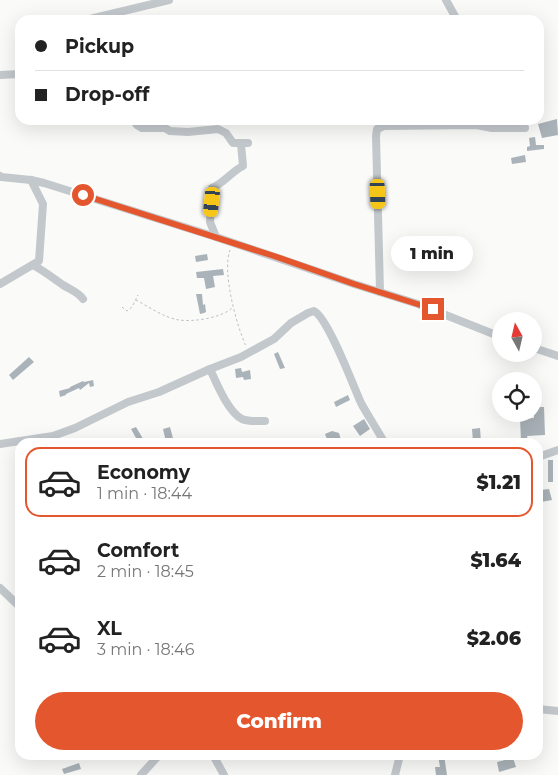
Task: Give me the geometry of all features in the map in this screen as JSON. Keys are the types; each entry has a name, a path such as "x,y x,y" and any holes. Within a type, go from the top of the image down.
{"street":[{"path":"107,15 170,0"},
{"path":"446,0 454,15"},
{"path":"0,75 15,74"},
{"path":"136,125 142,128 164,128 170,131 188,132 218,129 226,133 232,143 245,143 243,166 236,169 225,182 212,188 210,222 216,237"},
{"path":"380,292 376,136 378,129 384,126 430,125"},
{"path":"490,125 492,128 525,128"},
{"path":"0,176 31,180 232,242 433,309 492,333"},
{"path":"0,284 40,261 43,204 31,180"},
{"path":"33,265 79,294 83,299"},
{"path":"39,438 58,435 128,402 158,392 250,353 274,339 291,323 308,313 316,312 335,343 362,404 382,438"},
{"path":"542,351 558,356"},
{"path":"210,369 223,396 239,417 252,421 265,421"},
{"path":"0,444 15,442"},
{"path":"543,455 558,450"},
{"path":"0,588 15,602"},
{"path":"543,709 558,710"},
{"path":"142,775 154,760"},
{"path":"216,760 224,775"},
{"path":"395,775 399,760"}],"path":[{"path":"232,242 228,255 232,308 250,353"},
{"path":"122,306 127,311 132,307 138,295"},
{"path":"136,300 179,320 203,319 225,315 232,308"}],"building":[{"path":"557,119 558,135 542,138 538,125 544,125 544,122"},
{"path":"535,137 536,145 544,145 544,149 527,151 527,147 530,146 529,138"},
{"path":"525,155 526,162 512,164 511,158"},
{"path":"207,254 208,260 196,262 195,256"},
{"path":"223,269 224,275 213,276 215,287 206,289 204,278 197,278 196,272"},
{"path":"196,294 202,294 206,312 204,313 200,314"},
{"path":"278,352 285,368 280,369 274,354"},
{"path":"29,357 34,362 13,380 9,375"},
{"path":"241,368 242,372 250,370 251,379 236,378 235,369"},
{"path":"93,380 94,386 90,387 89,383 80,390 79,388 60,397 59,391 83,381"},
{"path":"348,395 350,400 336,407 334,402"},
{"path":"542,407 544,407 545,435 521,438 520,422 542,422"},
{"path":"364,419 370,429 360,436 353,426"},
{"path":"136,427 143,438 136,438 131,429"},
{"path":"170,427 173,438 165,438 163,429"},
{"path":"480,428 481,438 473,438 472,429"},
{"path":"332,431 339,433 340,438 326,438 325,434"},
{"path":"548,460 553,460 553,482 548,482"},
{"path":"549,489 552,500 543,502 543,490"},
{"path":"439,760 445,760 447,775 436,775 435,767 440,767"},
{"path":"514,760 516,767 499,772 497,762"},
{"path":"79,763 81,769 64,774 62,769"}],"route":[{"path":"83,195 433,309"}]}
